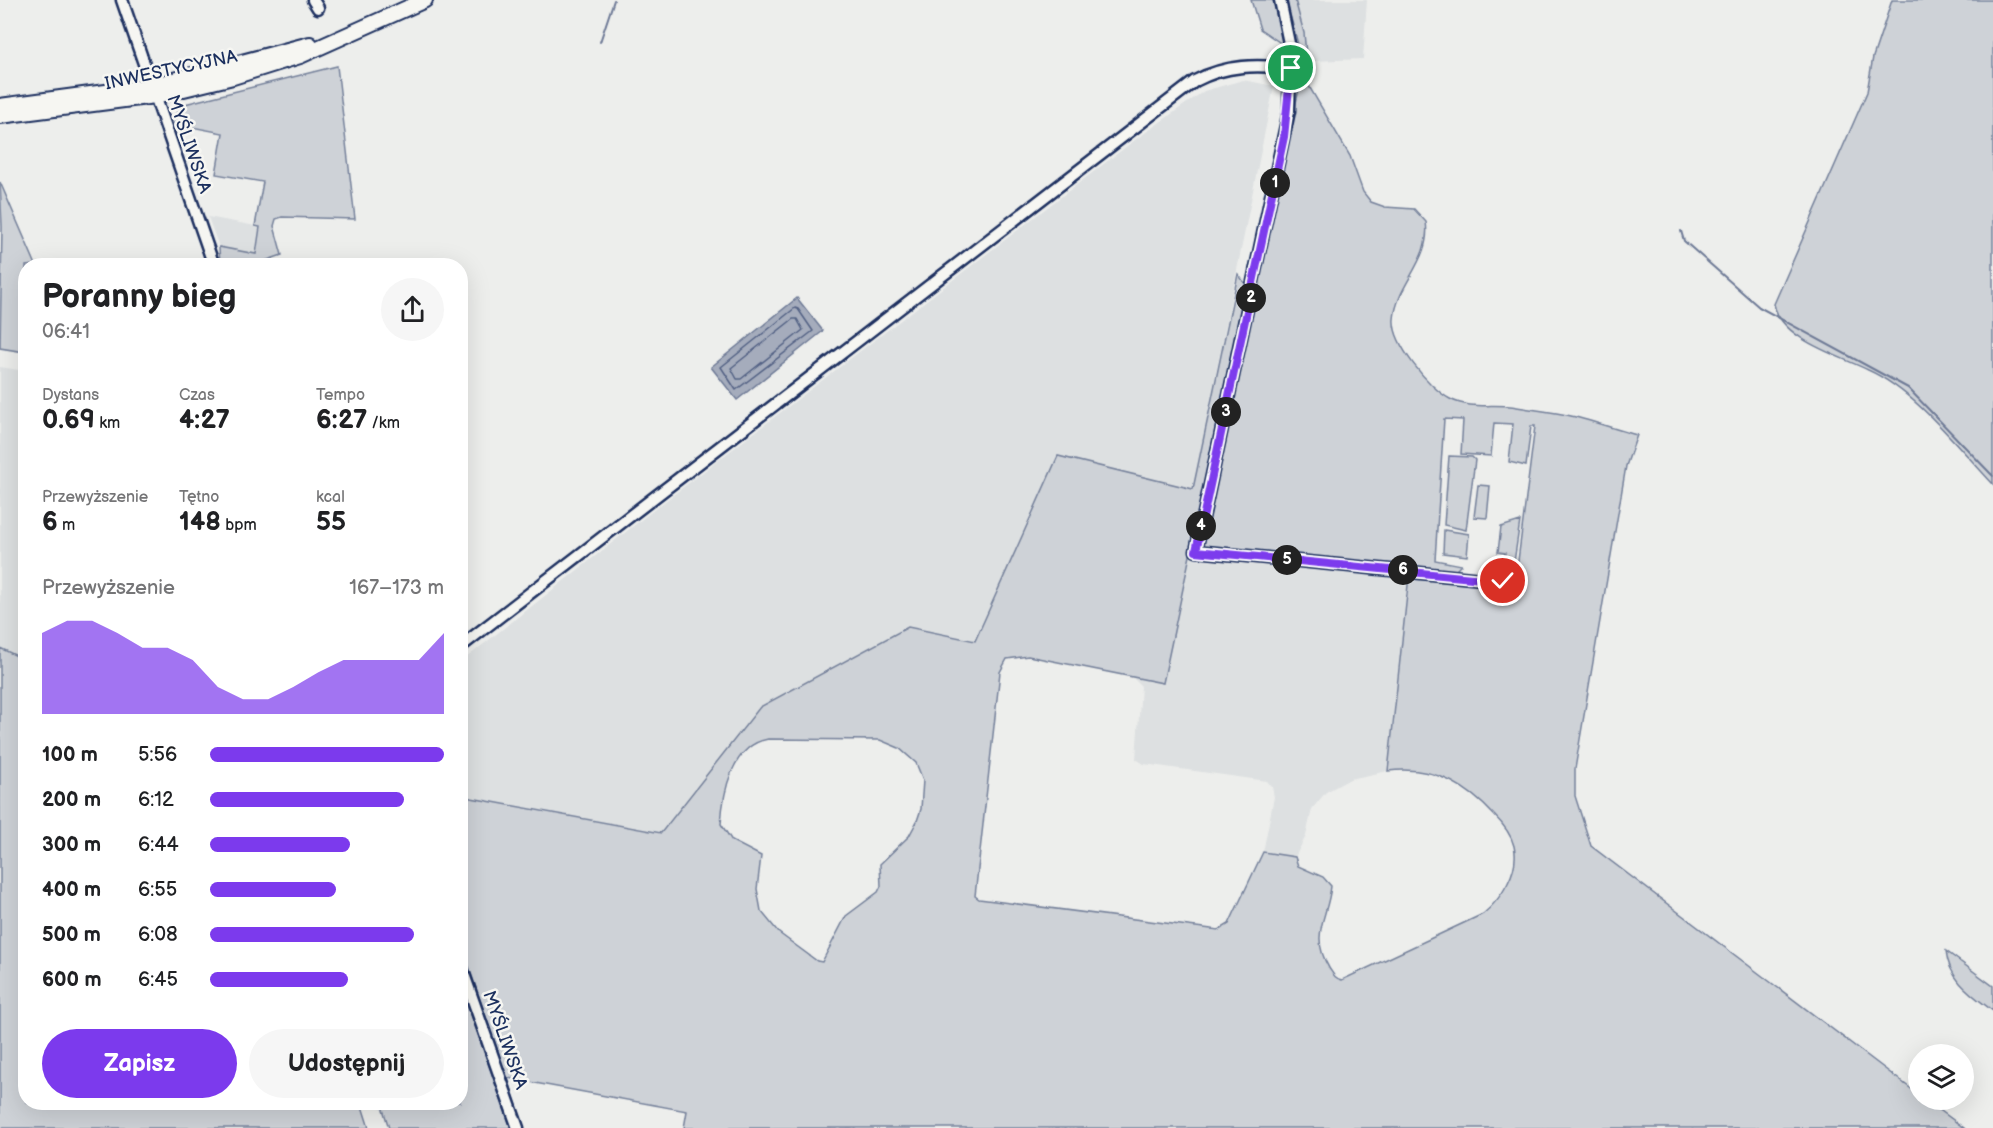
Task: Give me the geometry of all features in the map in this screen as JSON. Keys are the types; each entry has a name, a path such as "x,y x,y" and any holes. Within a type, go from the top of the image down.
{"main road":[{"name":"INWESTYCYJNA","path":"0,116 153,91 288,61 425,0"},
{"name":"INWESTYCYJNA","path":"0,106 153,91"}],"street":[{"name":"MYŚLIWSKA","path":"122,0 211,258"},
{"path":"1280,0 1288,34 1291,68 1284,137 1196,551 1503,581"},
{"path":"468,641 1195,81 1227,67 1254,65 1291,68"},
{"name":"MYŚLIWSKA","path":"468,986 518,1128"}],"shaded area":[{"path":"1251,0 1273,0 1285,46 1260,29"},
{"path":"1286,0 1295,0 1304,33 1306,54 1313,61 1306,76 1310,88 1350,156 1363,192 1371,202 1385,207 1414,209 1426,222 1424,248 1401,294 1394,319 1399,340 1413,364 1441,393 1458,402 1558,413 1637,435 1626,466 1575,769 1575,796 1591,846 1908,1086 1908,1110 1940,1110 1964,1128 684,1128 687,1111 508,1078 524,1128 468,964 468,797 661,833 760,707 908,627 975,641 1058,456 1193,489 1238,274 1247,286 1163,683 1028,656 1007,659 1000,672 975,896 979,899 1219,930 1229,924 1263,852 1295,857 1298,866 1323,877 1331,886 1321,926 1320,945 1329,968 1336,977 1342,980 1483,914 1496,901 1512,875 1514,846 1506,829 1472,794 1447,779 1419,771 1388,771 1409,576 1504,585 1515,580 1522,570 1517,569 1535,426 1531,426 1526,466 1509,462 1513,424 1494,423 1491,456 1461,454 1463,420 1444,419 1435,560 1461,565 1453,573 1203,547 1202,540 1299,89 1298,44","holes":["768,739 880,740 899,748 916,763 923,780 921,809 917,821 909,836 880,864 881,886 878,892 846,916 822,962 817,961 779,933 761,911 757,889 761,856 732,841 721,824 724,798 732,772 746,750"]},
{"path":"1295,0 1367,0 1363,59 1313,61 1306,54 1304,33"},
{"path":"1892,0 1993,0 1993,484 1935,421 1902,391 1868,370 1799,337 1787,327 1774,304 1867,92 1873,57"},
{"path":"337,66 355,219 282,217 276,219 274,226 282,255 273,258 220,258 219,247 256,254 260,227 255,226 263,182 216,174 223,133 171,123 181,105"},
{"path":"1243,80 1274,86 1193,489 1058,457 975,641 908,627 760,707 662,833 468,797 468,656 660,505 1135,140 1204,91"},
{"path":"0,182 33,258 18,258 18,351 0,348 2,227"},
{"path":"208,217 261,227 256,254 219,247"},
{"path":"0,367 18,370 18,657 0,648"},
{"path":"1449,456 1472,457 1475,460 1466,530 1444,525"},
{"path":"1478,485 1490,486 1487,518 1474,517"},
{"path":"1520,521 1513,569 1503,568 1505,553 1498,552 1501,527"},
{"path":"1444,530 1469,534 1467,556 1443,553"},
{"path":"1190,556 1409,576 1388,771 1350,779 1326,792 1312,809 1306,836 1295,857 1263,852 1274,797 1272,787 1267,781 1144,764 1136,759 1141,686 1133,678 1163,682"},
{"path":"0,648 18,657 18,1110 363,1110 369,1128 0,1128"},
{"path":"1946,951 1993,986 1993,1011 1962,986 1952,970"},
{"path":"468,1006 511,1128 389,1128 383,1110 468,1110"}],"water":[{"path":"797,298 823,331 737,400 711,367"}],"waterway":[{"path":"600,42 614,0"},
{"path":"1681,231 1684,241 1759,307 1908,388 1993,476"}],"route":[{"path":"1291,68 1289,111 1284,137 1196,551 1503,581"}]}
